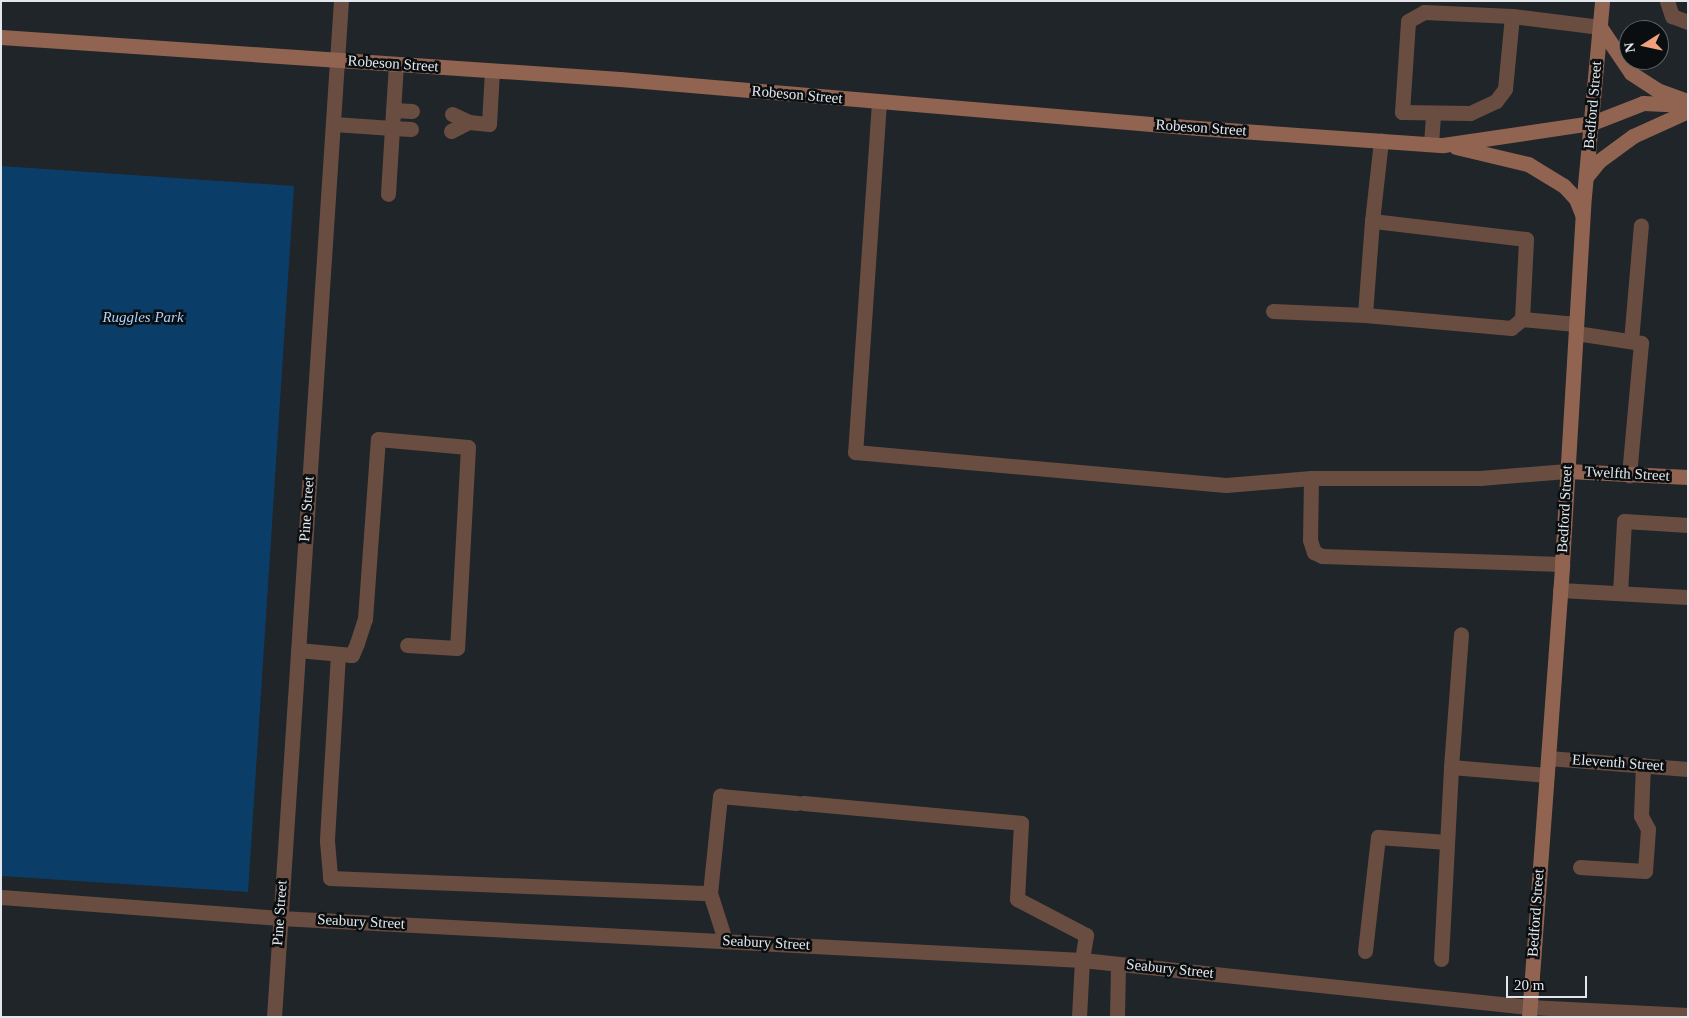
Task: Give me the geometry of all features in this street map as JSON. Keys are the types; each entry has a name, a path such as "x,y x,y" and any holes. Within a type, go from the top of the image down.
{"main road":[{"name":"Bedford Street","path":"1529,1012 1562,564 1583,215 1602,1"},
{"path":"1600,27 1631,73 1657,90 1688,101"},
{"name":"Robeson Street","path":"1,37 492,71 1437,144 1592,123 1643,103 1688,105"},
{"path":"1586,178 1599,161 1634,136 1688,111"},
{"path":"1437,144 1528,164 1564,186 1576,198 1583,215"},
{"name":"Twelfth Street","path":"1567,471 1688,477"}],"street":[{"name":"Pine Street","path":"274,1017 341,1"},
{"path":"1667,1 1672,16 1688,22"},
{"path":"1512,16 1505,89 1496,101 1470,113 1433,114 1402,112 1408,21 1424,12 1512,16 1600,27"},
{"path":"388,194 396,64"},
{"path":"452,114 469,122 489,124 492,71"},
{"path":"878,102 855,452 1226,485 1311,478 1480,478 1567,471"},
{"path":"393,110 412,111"},
{"path":"1433,114 1437,144"},
{"path":"451,131 469,122"},
{"path":"334,124 411,129"},
{"path":"1365,315 1372,222 1381,141"},
{"path":"1273,311 1365,315 1512,328 1522,319 1526,239 1372,222"},
{"path":"1631,341 1641,225"},
{"path":"1522,319 1641,342 1629,474"},
{"path":"298,650 352,655 362,643 378,439 468,447 458,648 407,645"},
{"path":"1311,478 1310,540 1314,552 1322,556 1562,564"},
{"path":"1620,593 1624,521 1688,525"},
{"path":"1560,590 1688,597"},
{"path":"1441,959 1451,767 1461,634"},
{"path":"338,654 327,841 330,878 710,893"},
{"name":"Eleventh Street","path":"1548,758 1688,769"},
{"path":"1580,867 1645,871 1648,830 1641,816 1643,766"},
{"path":"1451,767 1547,775"},
{"path":"725,940 710,893 720,796 1021,823 1017,899 1086,935 1082,960 1079,1017"},
{"path":"1365,951 1378,837 1448,842"},
{"name":"Seabury Street","path":"1,897 280,918 1082,960 1529,1012 1688,1015"},
{"path":"1117,1017 1118,964"}],"green space":[{"name":"Ruggles Park","path":"1,166 294,186 248,892 1,876"}]}
